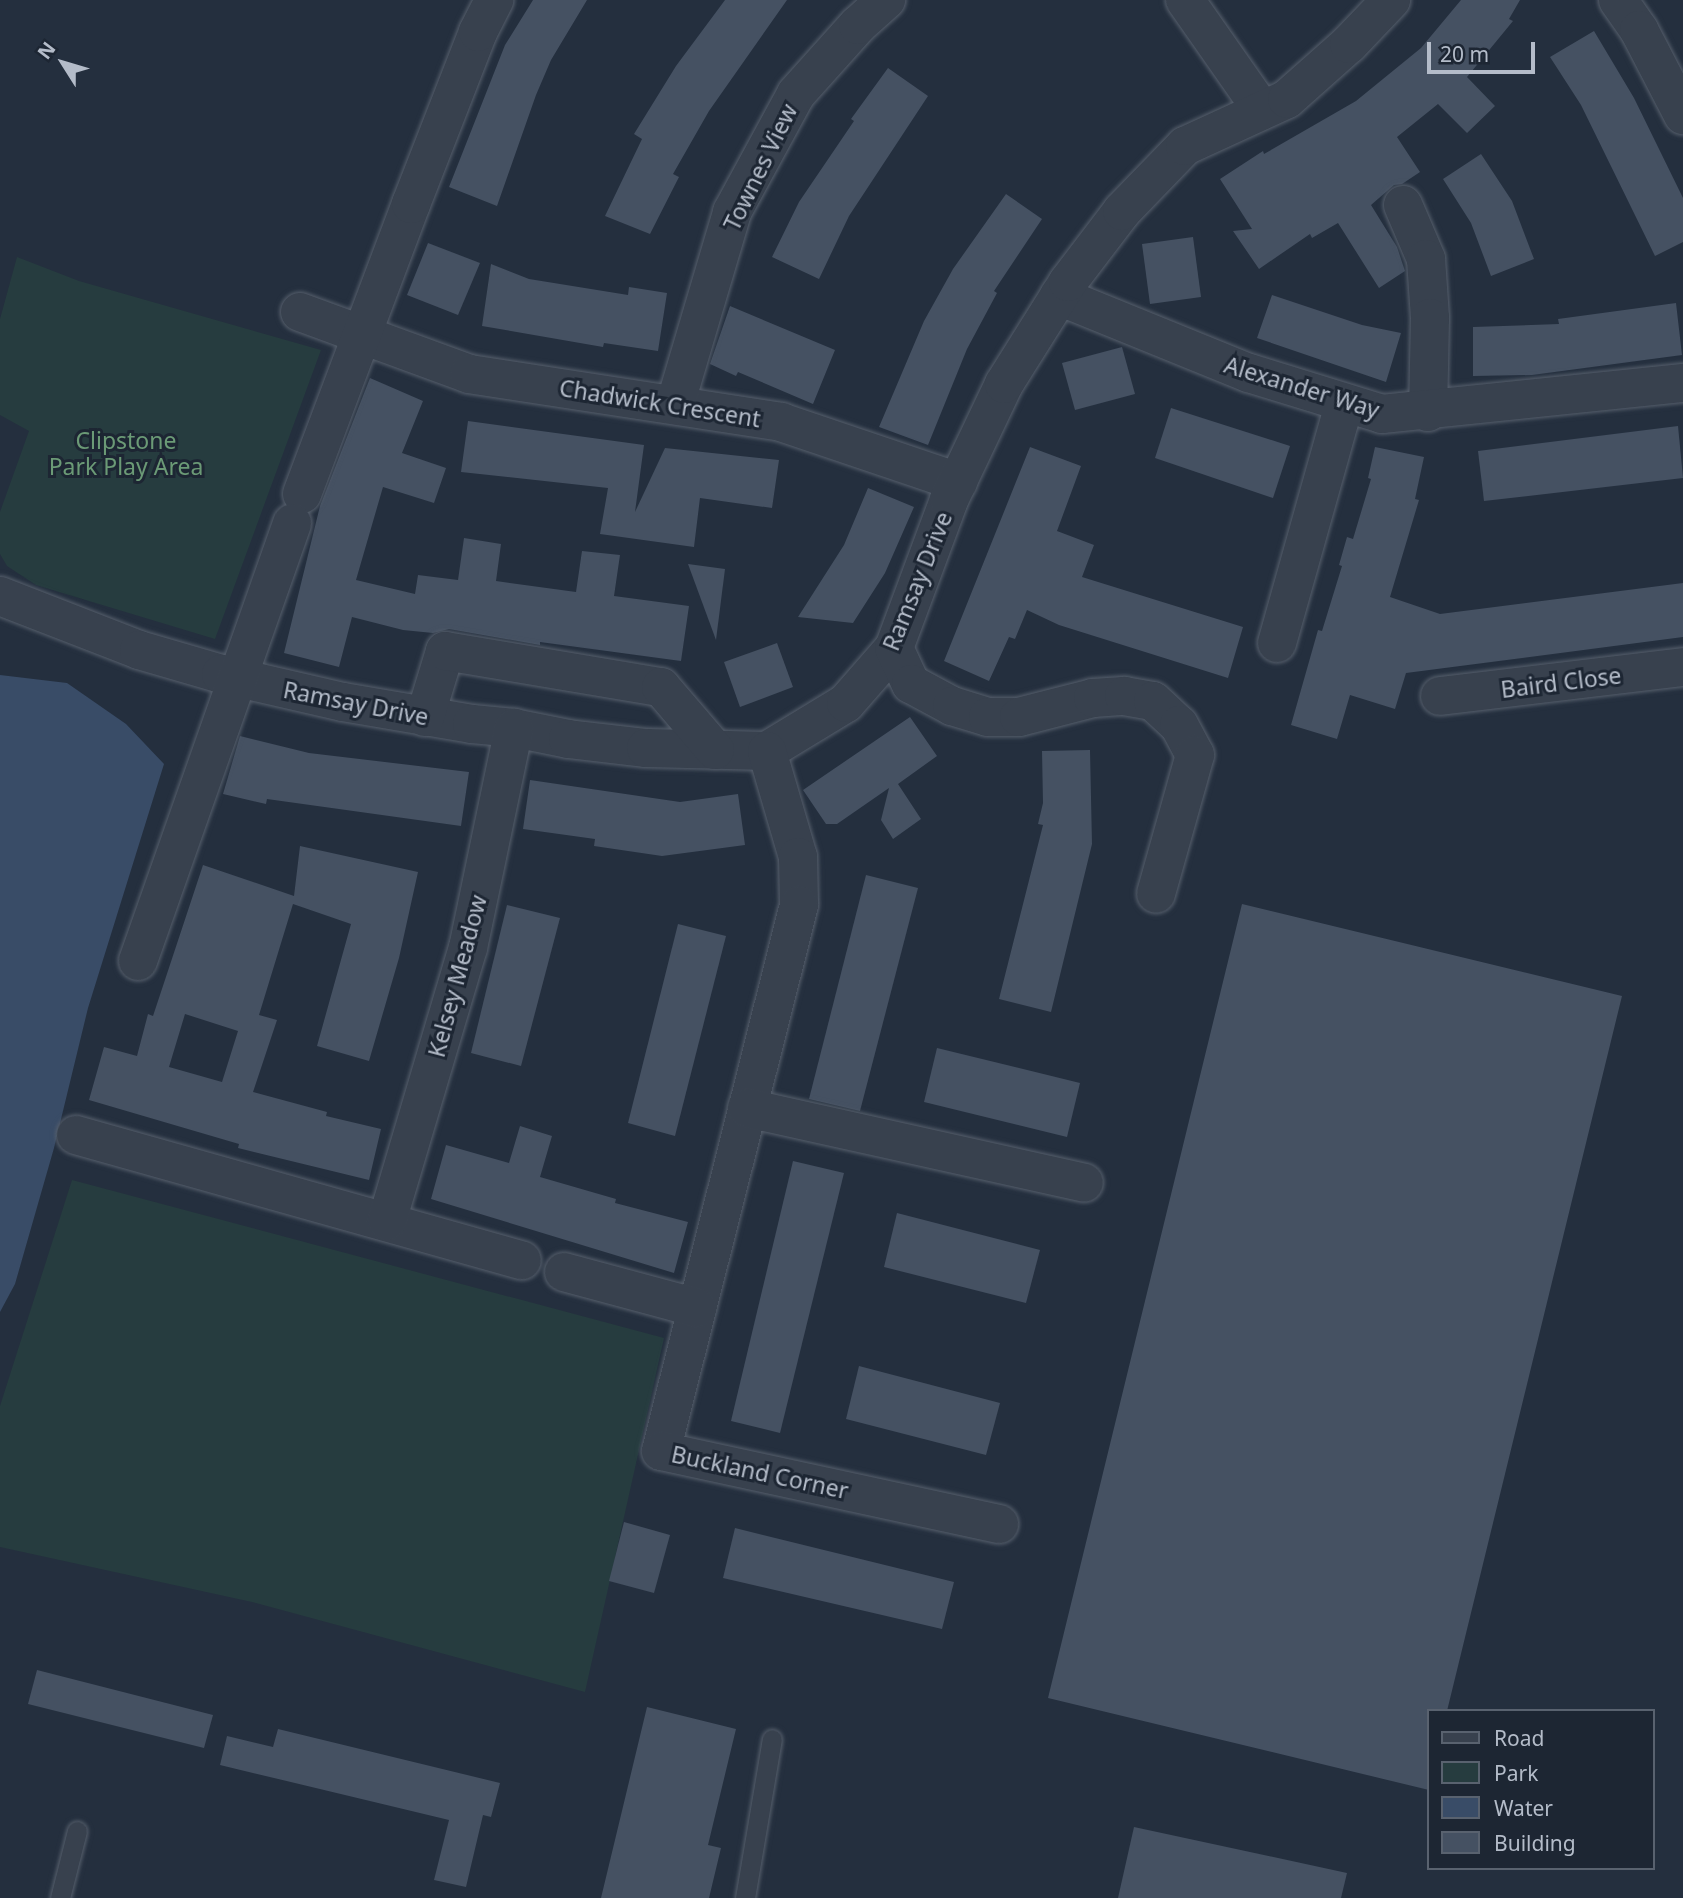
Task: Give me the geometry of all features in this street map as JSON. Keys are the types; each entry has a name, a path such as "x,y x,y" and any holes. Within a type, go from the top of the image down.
{"street":[{"path":"138,961 235,677 360,335 478,32 494,0"},
{"name":"Townes View","path":"675,405 732,212 796,94 858,25 886,0"},
{"path":"1185,0 1262,110"},
{"name":"Ramsay Drive","path":"0,596 139,650 235,677 425,717 646,748 767,751 846,704 894,648 958,482 1004,384 1059,296 1122,211 1185,146 1287,99 1349,44 1391,0"},
{"path":"1618,0 1639,30 1683,115"},
{"path":"1403,205 1426,259 1430,318 1429,412"},
{"name":"Alexander Way","path":"1059,296 1249,373 1382,414 1429,412 1683,383"},
{"name":"Chadwick Crescent","path":"300,312 469,374 781,422 958,482"},
{"path":"1277,642 1344,404"},
{"path":"894,648 911,684 951,706 988,717 1019,717 1093,698 1124,696 1153,701 1180,725 1195,755 1156,894"},
{"path":"425,717 445,651 661,687 715,750"},
{"name":"Baird Close","path":"1440,696 1683,667"},
{"name":"Kelsey Meadow","path":"387,1221 468,948 514,728"},
{"name":"Buckland Corner","path":"767,751 798,857 799,905 660,1451 999,1524"},
{"path":"747,1108 1084,1183"},
{"path":"76,1135 522,1260"},
{"path":"564,1272 697,1308"}],"lane":[{"path":"745,1898 772,1739"},
{"path":"60,1898 77,1831"}],"green space":[{"name":"Clipstone Park Play Area","path":"17,257 79,281 321,350 215,639 36,585 7,566 0,554 0,512 29,431 0,415 0,319"},
{"path":"72,1180 664,1338 585,1692 252,1602 0,1547 0,1406"}],"water":[{"path":"0,675 67,683 126,724 164,764 88,1008 54,1148 15,1284 0,1312"}],"building":[{"path":"533,0 587,0 551,60 497,206 449,187 505,45"},
{"path":"725,0 787,0 709,111 673,174 679,177 650,234 605,216 642,139 634,134 676,66"},
{"path":"1461,0 1520,0 1509,19 1513,21 1467,77 1495,106 1467,133 1438,104 1397,137 1420,172 1402,184 1394,185 1371,205 1397,247 1405,271 1379,288 1338,223 1312,238 1310,234 1259,269 1233,231 1252,229 1220,179 1263,151 1264,154 1356,101 1421,48"},
{"path":"1594,31 1634,98 1683,198 1683,242 1655,256 1581,105 1550,57"},
{"path":"888,68 928,96 849,216 819,279 772,257 799,202 854,121 851,119"},
{"path":"1481,154 1512,201 1534,259 1491,276 1471,223 1443,179"},
{"path":"1006,194 1042,219 994,291 997,293 967,349 928,445 879,427 924,321 953,269"},
{"path":"1193,237 1201,297 1150,304 1142,244"},
{"path":"428,243 480,263 458,315 407,295"},
{"path":"491,264 529,279 628,295 629,287 667,293 658,351 604,343 603,347 482,326"},
{"path":"1272,295 1362,325 1401,333 1386,382 1257,338"},
{"path":"1676,303 1682,355 1532,375 1473,376 1473,327 1559,324 1558,319"},
{"path":"730,306 835,350 813,404 738,372 736,376 710,364"},
{"path":"1122,347 1135,394 1075,410 1062,363"},
{"path":"370,378 423,401 402,453 446,468 434,503 383,487 356,580 415,594 418,575 458,580 464,538 501,544 496,581 576,592 582,551 620,555 614,596 689,606 681,661 540,642 540,645 449,629 433,633 403,630 352,617 339,667 284,653 320,506"},
{"path":"1171,408 1290,446 1273,498 1155,458"},
{"path":"468,421 644,445 635,512 665,448 779,460 772,508 700,498 694,547 600,534 608,488 461,472"},
{"path":"1678,426 1683,478 1484,501 1478,451"},
{"path":"1030,447 1081,466 1057,531 1094,545 1082,577 1243,627 1228,678 1059,625 1027,610 1015,639 1009,637 989,681 944,661"},
{"path":"1375,447 1424,457 1415,499 1419,500 1390,597 1440,614 1683,583 1683,637 1406,673 1395,709 1350,695 1337,739 1291,725 1318,630 1322,631 1342,566 1339,565 1347,537 1353,539 1371,479 1368,478"},
{"path":"868,488 914,507 885,573 853,623 798,617 844,545"},
{"path":"688,564 725,569 716,640"},
{"path":"777,643 793,687 740,707 724,662"},
{"path":"910,717 937,756 898,784 921,819 893,839 881,820 889,788 837,824 826,824 803,790"},
{"path":"240,736 309,753 469,772 461,826 267,799 266,804 223,794"},
{"path":"1090,750 1092,844 1051,1012 999,999 1043,825 1038,824 1043,803 1042,751"},
{"path":"530,780 680,802 738,794 745,845 662,856 594,846 595,839 523,829"},
{"path":"300,846 418,872 399,958 369,1061 317,1046 351,924 293,904 259,1015 277,1020 253,1092 327,1112 326,1116 381,1129 369,1180 238,1148 239,1144 89,1100 104,1047 137,1056 148,1014 153,1016 203,865 294,896","holes":["185,1014 238,1031 222,1082 169,1067"]},
{"path":"866,875 918,888 860,1111 809,1099"},
{"path":"1242,904 1622,996 1447,1709 1428,1709 1428,1790 1048,1698"},
{"path":"507,905 560,918 521,1066 471,1053"},
{"path":"678,924 726,936 675,1136 628,1123"},
{"path":"937,1048 1080,1083 1067,1137 924,1102"},
{"path":"520,1126 552,1136 540,1177 616,1199 615,1203 688,1222 674,1273 431,1199 446,1145 509,1163"},
{"path":"793,1161 844,1173 780,1433 731,1421"},
{"path":"897,1213 1040,1250 1026,1303 884,1267"},
{"path":"859,1366 1000,1403 986,1455 846,1419"},
{"path":"624,1522 670,1535 654,1593 609,1581"},
{"path":"735,1528 954,1582 942,1629 723,1578"},
{"path":"37,1670 213,1715 204,1748 28,1704"},
{"path":"647,1707 736,1729 708,1845 721,1848 709,1898 601,1898"},
{"path":"278,1729 500,1783 491,1817 483,1815 466,1887 434,1880 449,1820 220,1765 227,1736 273,1747"},
{"path":"1134,1827 1347,1873 1341,1898 1118,1898"}]}
